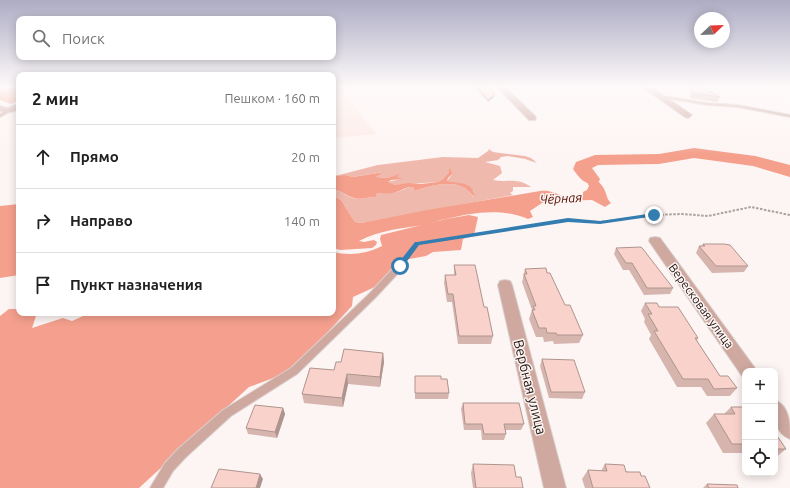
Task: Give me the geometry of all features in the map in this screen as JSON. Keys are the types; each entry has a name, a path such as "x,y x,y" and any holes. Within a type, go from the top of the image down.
{"street":[{"path":"524,110 532,118"},
{"path":"680,110 688,115"},
{"name":"Вересковая улица","path":"655,241 746,368"},
{"name":"Вербная улица","path":"505,285 555,488"},
{"path":"778,413 790,430"}],"lane":[{"path":"758,110 790,116"},
{"path":"0,116 9,111"},
{"path":"156,488 169,468 201,436 227,413 294,371 372,296 400,266"}],"path":[{"path":"400,266 417,244 568,220 600,222 654,215 682,214 708,216 751,207 790,215"}],"shaded area":[{"path":"336,110 357,110 376,134 336,138"},
{"path":"489,149 493,152 525,156 531,158 537,163 508,156 501,157 498,160 485,162 500,166 502,173 493,180 517,181 531,187 513,187 513,191 510,193 513,195 361,223 355,222 341,200 336,198 336,191 350,197 359,199 376,197 376,194 381,193 394,193 410,187 413,187 415,191 426,187 454,184 459,185 447,181 453,173 449,169 449,172 438,182 395,185 387,182 401,179 396,177 399,175 387,178 376,177 383,172 353,177 345,175 336,176 378,165 443,157 478,158","holes":["461,186 474,191 474,197"]},
{"path":"469,215 478,217 474,235 463,239 461,250 433,252 426,256 398,261 377,286 353,297 352,306 299,363 276,377 249,387 139,488 0,488 0,316 9,309 16,309 16,316 36,316 32,328 63,318 72,321 83,316 336,316 336,252 352,254 370,251 382,246 380,239 381,235"}],"water":[{"path":"595,160 586,168 587,171 602,185 611,203 605,207 592,200 550,201 542,203 530,211 533,217 528,219 508,213 498,212 467,214 425,225 400,228 375,234 359,241 364,242 374,240 377,242 372,248 340,250 336,249 336,198 341,200 355,222 361,223 540,191 553,192 563,196 574,196 583,194 589,186 580,169 576,168 587,161"},
{"path":"449,168 453,173 447,181 469,186 472,188 475,197 465,188 454,184 426,187 415,191 413,187 410,187 393,193 381,193 376,194 376,197 362,199 356,199 336,190 336,176 345,175 353,177 384,172 376,177 387,178 400,174 397,177 403,179 391,180 388,182 395,185 438,182 449,172"},
{"path":"16,204 16,275 0,278 0,206"}],"building":[{"path":"703,244 730,245 748,266 716,266 699,246 705,246"},
{"path":"641,247 673,288 647,288 632,263 626,263 616,248"},
{"path":"454,265 475,265 484,307 487,307 493,336 459,336 453,294 448,294 445,275 456,275"},
{"path":"546,268 547,273 550,273 565,305 570,305 583,335 557,335 556,333 547,333 546,328 539,328 532,310 535,310 533,306 536,306 524,274 527,274 525,269"},
{"path":"645,303 657,303 659,307 678,307 698,338 695,338 720,376 728,376 737,388 714,389 708,379 683,379 654,331 658,331 648,314 652,314"},
{"path":"344,349 383,353 380,377 347,374 342,398 302,394 310,368 334,370 336,362 341,362"},
{"path":"542,359 574,360 585,392 551,392"},
{"path":"415,376 441,376 441,379 447,379 449,393 415,393"},
{"path":"463,403 519,403 524,424 504,424 506,434 484,434 482,424 465,424"},
{"path":"255,405 283,408 275,432 246,428"},
{"path":"731,407 742,407 742,444 732,444 714,414 735,414"},
{"path":"778,437 786,449 778,449"},
{"path":"473,464 514,465 516,477 521,477 523,488 476,488"},
{"path":"605,464 624,465 626,472 640,472 641,476 645,476 650,488 593,488 588,470 607,471"},
{"path":"219,469 260,474 256,488 211,488"},
{"path":"707,484 737,485 738,488 709,488"}],"waterway":[{"name":"Чёрная","path":"591,179 582,169 582,166 595,160 659,159 694,153 755,161 790,171"}],"route":[{"path":"400,266 417,244 568,220 600,222 654,215"}]}
